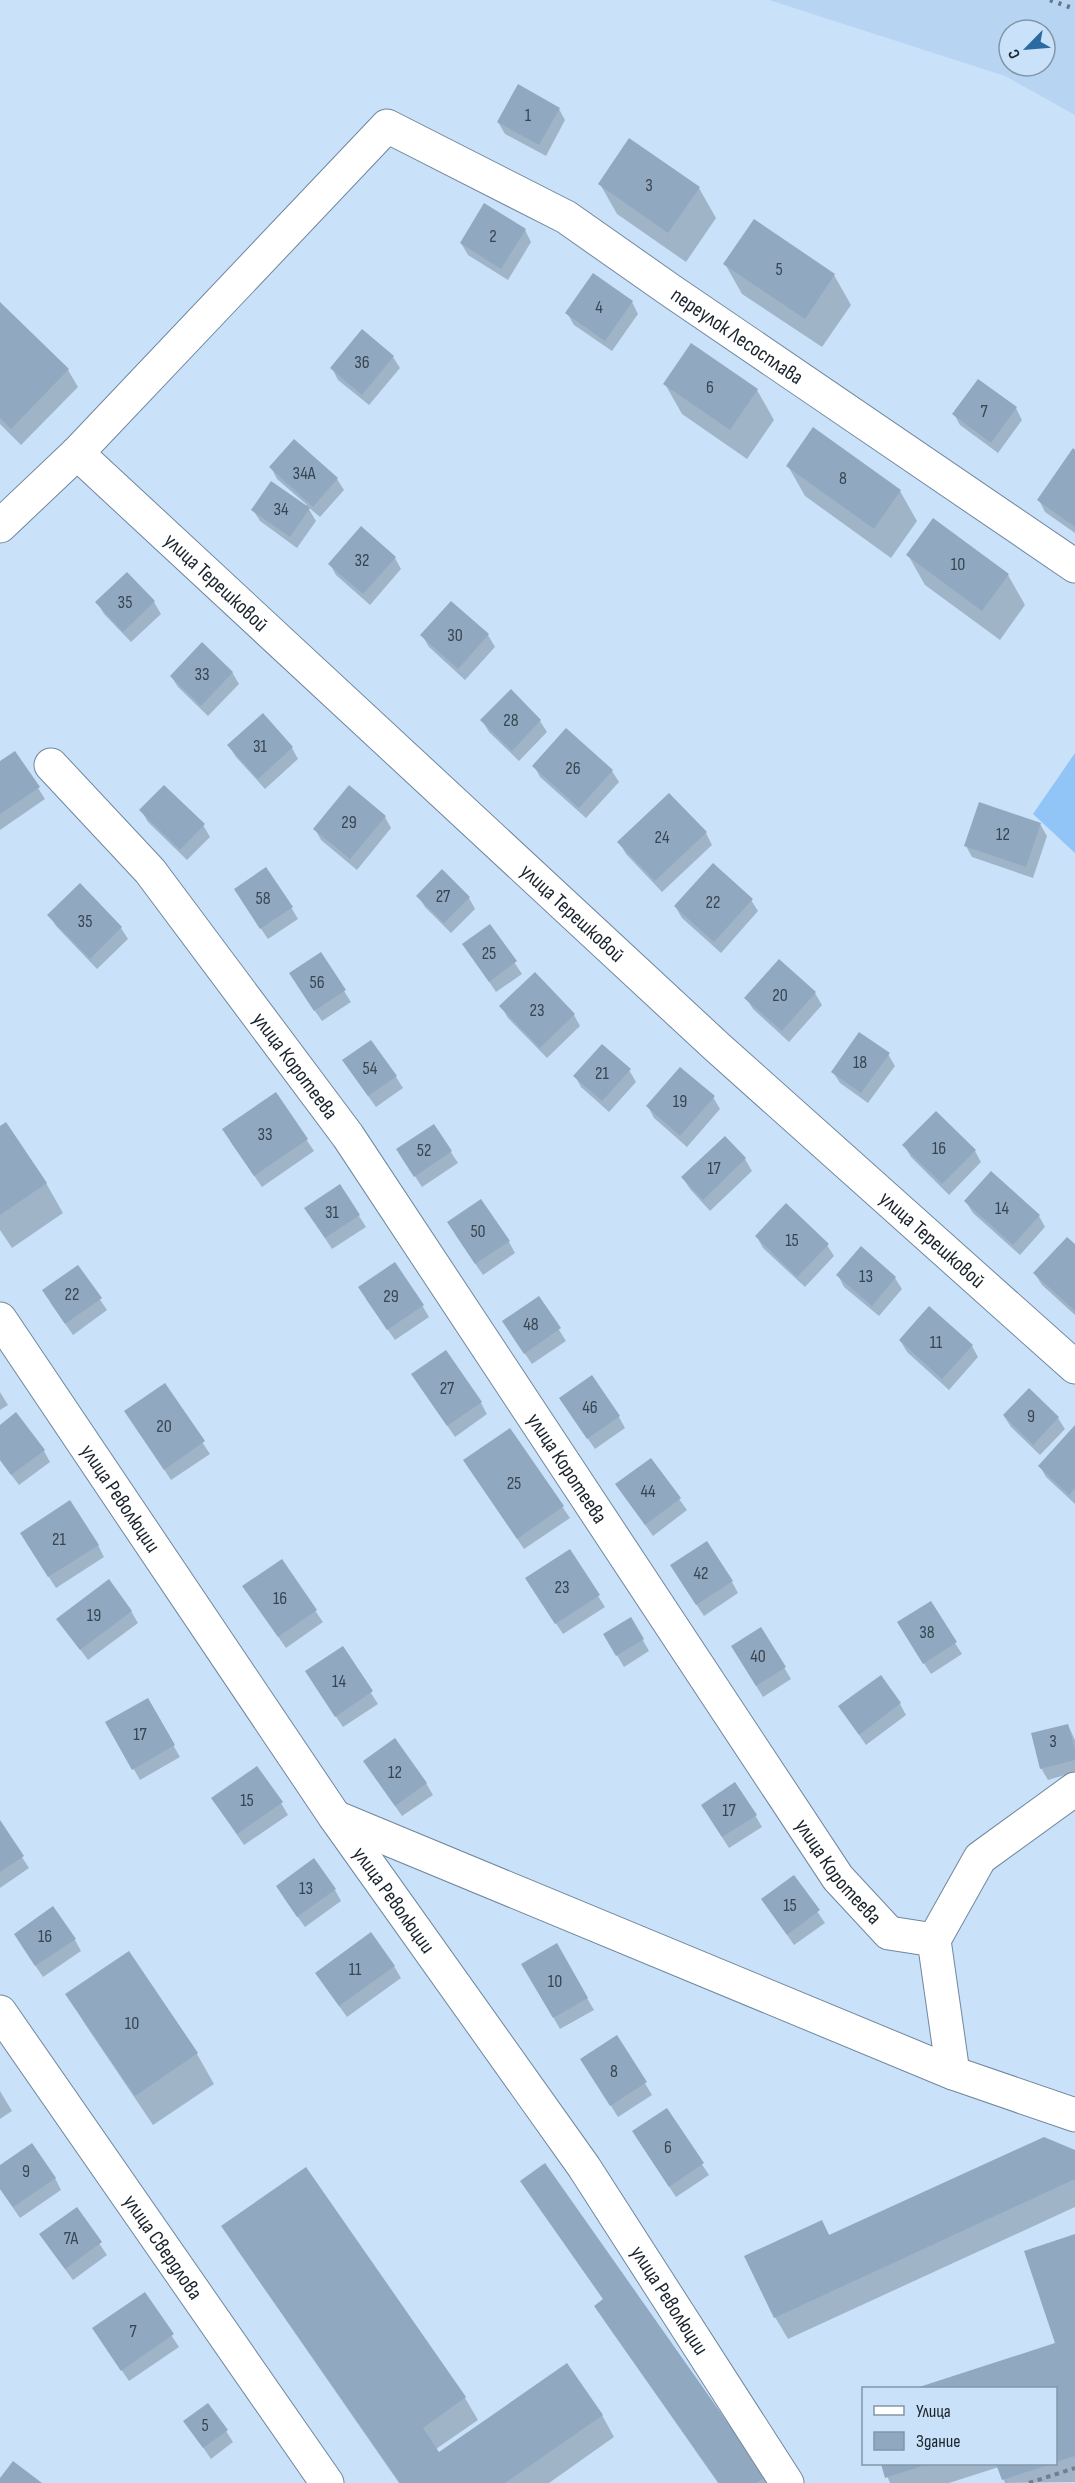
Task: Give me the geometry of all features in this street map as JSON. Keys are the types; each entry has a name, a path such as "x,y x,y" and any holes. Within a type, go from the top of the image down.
{"street":[{"name":"переулок Лесосплава","path":"77,453 387,126 566,217 1075,566"},
{"path":"0,526 77,453"},
{"name":"улица Терешковой","path":"77,453 716,1046 1075,1367"},
{"name":"улица Коротеева","path":"51,765 150,871 348,1136 838,1878 889,1934 934,1940"},
{"name":"улица Революции","path":"0,1319 335,1817 584,2166 787,2483"},
{"path":"953,2073 934,1940 980,1858 1075,1789"},
{"path":"335,1817 953,2073 1075,2115"},
{"name":"улица Свердлова","path":"0,2012 327,2483"}],"path":[{"path":"1029,2483 1075,2468"}],"shaded area":[{"path":"769,0 1075,0 1075,115 1009,78 1057,78 1057,18 997,18 997,73"},
{"path":"1075,753 1075,853 1033,814"}],"building":[{"path":"518,84 560,108 539,145 497,122"},
{"path":"629,138 700,187 668,233 598,184"},
{"path":"484,203 526,229 501,269 460,243"},
{"path":"754,219 835,274 805,319 723,264"},
{"path":"593,273 633,301 605,341 565,313"},
{"path":"0,302 69,369 11,429 0,418"},
{"path":"362,329 394,356 362,395 330,368"},
{"path":"691,343 758,389 730,430 663,384"},
{"path":"978,379 1017,407 991,443 952,414"},
{"path":"813,427 901,490 874,529 786,466"},
{"path":"294,439 338,478 313,507 269,467"},
{"path":"1073,448 1075,450 1075,527 1037,500"},
{"path":"271,481 310,508 290,537 251,510"},
{"path":"933,518 1009,574 982,611 906,555"},
{"path":"361,526 396,557 363,594 328,564"},
{"path":"127,572 155,601 123,632 95,602"},
{"path":"451,601 489,634 458,669 420,635"},
{"path":"202,642 233,672 201,706 170,676"},
{"path":"511,689 541,720 512,751 480,720"},
{"path":"263,713 293,747 258,779 227,745"},
{"path":"566,728 613,770 579,808 532,766"},
{"path":"15,751 40,787 0,814 0,761"},
{"path":"164,785 205,824 180,850 139,810"},
{"path":"349,785 386,816 350,859 313,829"},
{"path":"669,793 707,832 655,881 617,842"},
{"path":"979,802 1041,823 1026,867 964,846"},
{"path":"713,863 753,899 714,942 674,906"},
{"path":"266,867 293,907 260,929 234,889"},
{"path":"442,869 470,897 444,923 416,896"},
{"path":"80,883 122,927 90,959 47,915"},
{"path":"490,924 517,961 489,982 462,944"},
{"path":"321,952 346,990 314,1011 289,973"},
{"path":"779,959 816,992 782,1031 744,998"},
{"path":"535,972 575,1014 540,1048 499,1006"},
{"path":"859,1032 890,1053 861,1093 831,1072"},
{"path":"371,1040 397,1076 368,1096 342,1060"},
{"path":"602,1044 631,1069 602,1101 573,1076"},
{"path":"680,1067 715,1096 680,1136 646,1106"},
{"path":"276,1092 308,1139 254,1176 222,1129"},
{"path":"936,1111 976,1150 942,1184 902,1145"},
{"path":"6,1122 47,1183 0,1215 0,1126"},
{"path":"434,1124 452,1151 414,1177 396,1149"},
{"path":"725,1136 746,1158 703,1200 681,1177"},
{"path":"991,1171 1040,1215 1013,1245 964,1201"},
{"path":"340,1184 360,1215 325,1238 304,1208"},
{"path":"481,1199 510,1241 475,1264 447,1222"},
{"path":"786,1203 829,1244 797,1277 755,1236"},
{"path":"1067,1237 1075,1244 1075,1311 1033,1273"},
{"path":"861,1246 896,1277 872,1306 836,1275"},
{"path":"395,1262 424,1305 387,1330 358,1287"},
{"path":"78,1265 102,1298 65,1324 42,1290"},
{"path":"539,1296 561,1328 524,1354 502,1321"},
{"path":"929,1306 973,1345 942,1379 899,1340"},
{"path":"446,1350 482,1402 447,1426 411,1374"},
{"path":"592,1375 620,1416 587,1439 559,1398"},
{"path":"165,1383 205,1441 164,1470 124,1411"},
{"path":"1029,1388 1059,1417 1033,1445 1003,1415"},
{"path":"16,1412 45,1450 11,1475 0,1460 0,1425"},
{"path":"1075,1425 1075,1488 1069,1495 1038,1466"},
{"path":"510,1428 564,1506 517,1539 463,1460"},
{"path":"651,1458 681,1498 645,1525 615,1484"},
{"path":"70,1500 99,1545 48,1577 20,1533"},
{"path":"707,1541 733,1581 696,1605 670,1565"},
{"path":"570,1549 600,1595 555,1624 525,1578"},
{"path":"282,1559 317,1610 278,1637 242,1586"},
{"path":"109,1579 132,1611 80,1650 56,1619"},
{"path":"931,1601 957,1642 923,1664 897,1622"},
{"path":"631,1617 644,1639 616,1656 603,1634"},
{"path":"761,1627 786,1667 756,1686 731,1646"},
{"path":"343,1646 373,1691 335,1717 305,1671"},
{"path":"881,1675 901,1703 859,1735 838,1706"},
{"path":"148,1698 175,1745 132,1770 105,1722"},
{"path":"1068,1724 1075,1749 1075,1760 1040,1769 1031,1733"},
{"path":"395,1738 427,1783 395,1806 363,1761"},
{"path":"257,1766 283,1802 237,1834 211,1798"},
{"path":"735,1782 757,1815 722,1837 701,1805"},
{"path":"0,1820 24,1856 0,1872"},
{"path":"314,1858 336,1889 297,1917 276,1886"},
{"path":"794,1875 820,1910 787,1935 761,1899"},
{"path":"53,1906 76,1939 35,1966 14,1934"},
{"path":"371,1932 395,1966 339,2006 315,1973"},
{"path":"557,1943 588,1998 553,2018 521,1964"},
{"path":"129,1951 198,2053 135,2096 65,1994"},
{"path":"617,2035 647,2082 610,2106 580,2059"},
{"path":"667,2108 704,2163 669,2187 632,2131"},
{"path":"1044,2137 1075,2150 1075,2179 774,2318 744,2256 822,2220 829,2235"},
{"path":"32,2143 56,2178 13,2207 0,2189 0,2165"},
{"path":"545,2163 766,2477 757,2483 719,2483 594,2306 603,2299 520,2181"},
{"path":"306,2167 466,2397 423,2428 439,2452 567,2363 603,2415 505,2483 400,2483 221,2226"},
{"path":"77,2207 102,2242 65,2269 39,2234"},
{"path":"1075,2234 1075,2456 1057,2462 1057,2387 919,2387 1055,2343 1024,2251"},
{"path":"145,2292 174,2334 121,2371 92,2328"},
{"path":"208,2403 228,2430 203,2448 183,2421"},
{"path":"13,2461 42,2483 0,2483 0,2478"},
{"path":"881,2465 925,2465 885,2478"},
{"path":"996,2465 1048,2465 1002,2480"}],"railway":[{"path":"1050,0 1075,9"}]}
